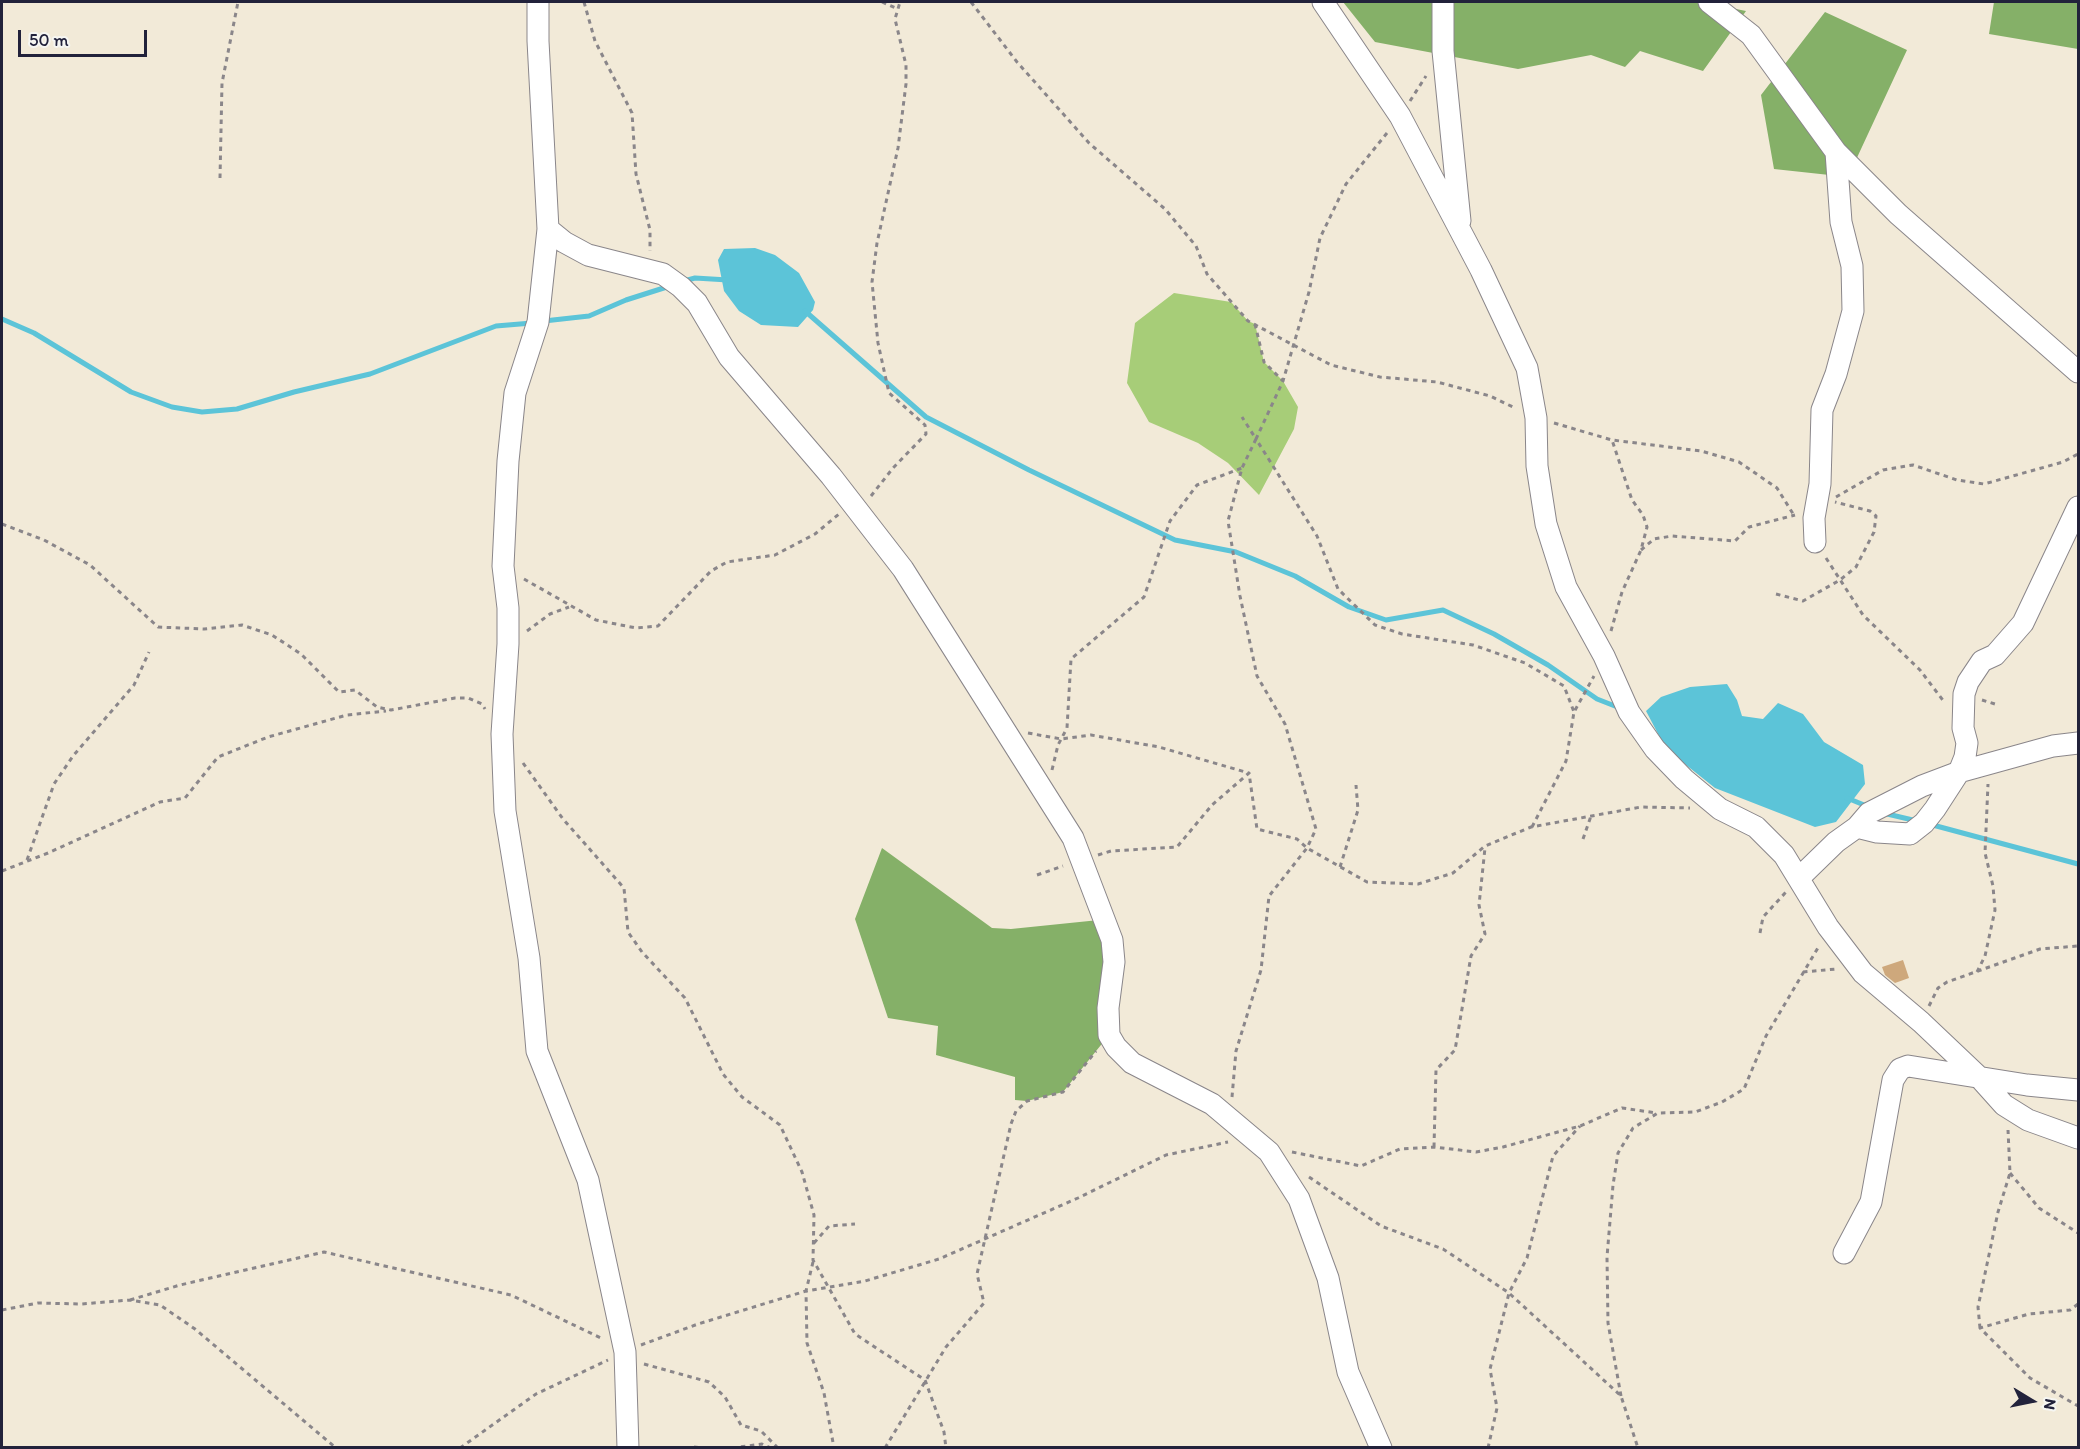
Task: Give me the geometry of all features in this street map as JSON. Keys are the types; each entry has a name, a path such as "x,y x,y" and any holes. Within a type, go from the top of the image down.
{"street":[{"path":"538,2 548,229 538,322 515,393 508,461 503,566 508,608 502,734 505,811 529,958 537,1051 588,1180 625,1352 627,1448"},
{"path":"1323,2 1400,116 1435,187 1461,231 1527,368 1536,418 1537,466 1546,524 1566,587 1604,656 1629,712 1655,749 1684,779 1720,809 1756,827 1784,855 1828,927 1863,973 1921,1022 1978,1076 2004,1105 2028,1120 2079,1138"},
{"path":"1443,2 1443,51 1461,231"},
{"path":"1709,2 1751,35 1836,152 1898,214 2079,372"},
{"path":"1815,542 1814,518 1822,464 1822,410 1836,374 1853,311 1852,266 1841,222 1836,152"},
{"path":"548,229 564,242 588,255 663,274 697,303 729,357 855,507 903,569 1073,838 1112,940 1114,962 1108,1008 1109,1035 1116,1047 1132,1063 1212,1104 1269,1152 1299,1199 1328,1278 1348,1372 1381,1448"},
{"path":"1857,827 1902,835 1916,830 1935,809 1959,772 1967,742 1963,728 1964,694 1968,682 1982,661 1995,655 2023,623 2079,507"},
{"path":"1800,878 1836,842 1857,827 1869,813 1922,786 1959,772 2053,746 2079,743"},
{"path":"1844,1253 1870,1202 1893,1080 1900,1069 1908,1066 2027,1085 2079,1090"}],"path":[{"path":"220,178 222,83 238,2"},
{"path":"584,2 595,41 632,113 636,174 650,230 650,260 652,265 663,274"},
{"path":"882,2 898,9"},
{"path":"503,566 569,607 596,620 636,628 658,626 711,571 727,562 775,555 815,534 855,507 926,434 925,425 889,393 878,343 872,282 876,243 898,148 906,84 906,65 895,18 900,2"},
{"path":"1230,1120 1236,1051 1261,970 1269,896 1307,848 1316,829 1285,724 1257,676 1240,596 1228,521 1242,468 1283,381 1309,292 1320,238 1346,184 1400,116 1443,51"},
{"path":"1255,324 1264,362 1283,381"},
{"path":"1242,417 1317,536 1338,589 1376,625 1402,634 1473,645 1525,663 1564,686 1574,712"},
{"path":"1531,827 1566,761 1574,712 1604,656 1622,592 1641,550 1647,522 1632,500 1612,440"},
{"path":"1776,594 1803,601 1840,580 1856,567 1874,532 1876,516 1870,511 1830,501 1883,470 1913,465 1957,480 1984,484 2063,462 2079,454"},
{"path":"1045,795 1061,739 1067,728 1071,659 1144,597 1170,521 1197,485 1242,468"},
{"path":"1641,550 1654,539 1672,536 1735,541 1749,527 1794,516 1817,502"},
{"path":"508,645 549,614 569,607"},
{"path":"27,860 54,784 73,756 134,685 150,652"},
{"path":"2,871 160,802 185,798 218,757 268,737 347,716 391,710"},
{"path":"1003,729 1061,739 1091,735 1159,747 1250,773"},
{"path":"1250,773 1257,829 1297,839 1307,848 1367,882 1418,884 1453,873 1485,846 1531,827 1641,807 1720,809"},
{"path":"1037,875 1111,851 1177,847 1212,804 1250,773"},
{"path":"1340,867 1358,810 1356,785"},
{"path":"1583,839 1591,816"},
{"path":"1434,1147 1436,1070 1455,1050 1471,956 1485,934 1479,905 1485,846"},
{"path":"1760,933 1762,916 1800,878"},
{"path":"1269,1152 1298,1152 1361,1166 1400,1149 1434,1147 1476,1152 1580,1126 1622,1108 1658,1113 1695,1112 1722,1102 1744,1089 1766,1036 1803,972 1818,951 1828,927"},
{"path":"1921,1022 1938,988 1947,982 2040,949 2079,946"},
{"path":"1803,972 1825,968 1863,973"},
{"path":"885,1448 946,1347 984,1303 978,1274 983,1239 1016,1111 1027,1101 1063,1092 1109,1035"},
{"path":"2004,1105 2011,1146 2010,1173 1998,1212 1978,1307 1980,1328 2030,1378 2079,1406"},
{"path":"1638,1448 1621,1396 1608,1323 1607,1257 1612,1185 1618,1153 1632,1128 1658,1113"},
{"path":"1488,1448 1497,1408 1490,1370 1509,1293 1527,1258 1553,1156 1580,1126"},
{"path":"460,1448 536,1394 625,1352 698,1324 806,1291 866,1281 939,1259 1078,1198 1166,1155 1212,1144 1253,1139"},
{"path":"2010,1173 2039,1208 2079,1233"},
{"path":"1308,1177 1381,1226 1443,1249 1509,1293 1621,1396"},
{"path":"813,1244 829,1226 855,1224"},
{"path":"2,1310 38,1303 82,1304 130,1300 180,1285 324,1252 511,1295 625,1352 641,1363 709,1382 725,1397 741,1425 761,1431 778,1448"},
{"path":"813,1260 806,1291 807,1342 824,1393 834,1448"},
{"path":"130,1300 160,1305 195,1329 336,1448"},
{"path":"1980,1328 2029,1314 2070,1310 2079,1304"},
{"path":"732,1448 762,1444 771,1448"},
{"path":"694,1447 704,1448"}],"green space":[{"path":"1343,2 1701,2 1746,11 1703,71 1640,51 1625,67 1591,55 1518,69 1375,42"},
{"path":"1994,2 2078,2 2078,49 1989,34"},
{"path":"1825,12 1907,50 1848,177 1774,169 1761,95"},
{"path":"1174,293 1231,302 1248,321 1255,324 1264,362 1283,381 1298,407 1294,429 1259,495 1228,463 1198,443 1149,422 1127,383 1135,323"},
{"path":"882,848 992,928 1011,929 1099,920 1109,949 1109,1035 1063,1092 1027,1101 1015,1100 1015,1077 936,1055 938,1026 888,1018 855,919"}],"water":[{"path":"755,248 775,255 799,273 815,302 813,310 798,327 761,325 739,311 724,291 718,260 724,249"},
{"path":"1727,684 1737,700 1742,716 1763,719 1778,703 1803,714 1824,742 1863,765 1865,784 1836,822 1815,827 1715,788 1666,749 1646,711 1661,697 1690,687"}],"building":[{"path":"1903,960 1909,978 1895,983 1885,975 1882,967"}],"waterway":[{"path":"684,281 695,278 728,280"},
{"path":"544,321 589,316 626,300 670,286"},
{"path":"805,311 926,417 1029,470 1175,540 1236,552 1295,576 1349,607 1386,620 1443,610 1494,634 1548,665 1597,699 1620,708"},
{"path":"2,319 34,333 131,392 172,407 202,412 237,409 294,392 370,374 496,326 532,323"},
{"path":"1847,798 1869,807"},
{"path":"1883,813 1917,821"},
{"path":"1929,824 2078,864"}]}
